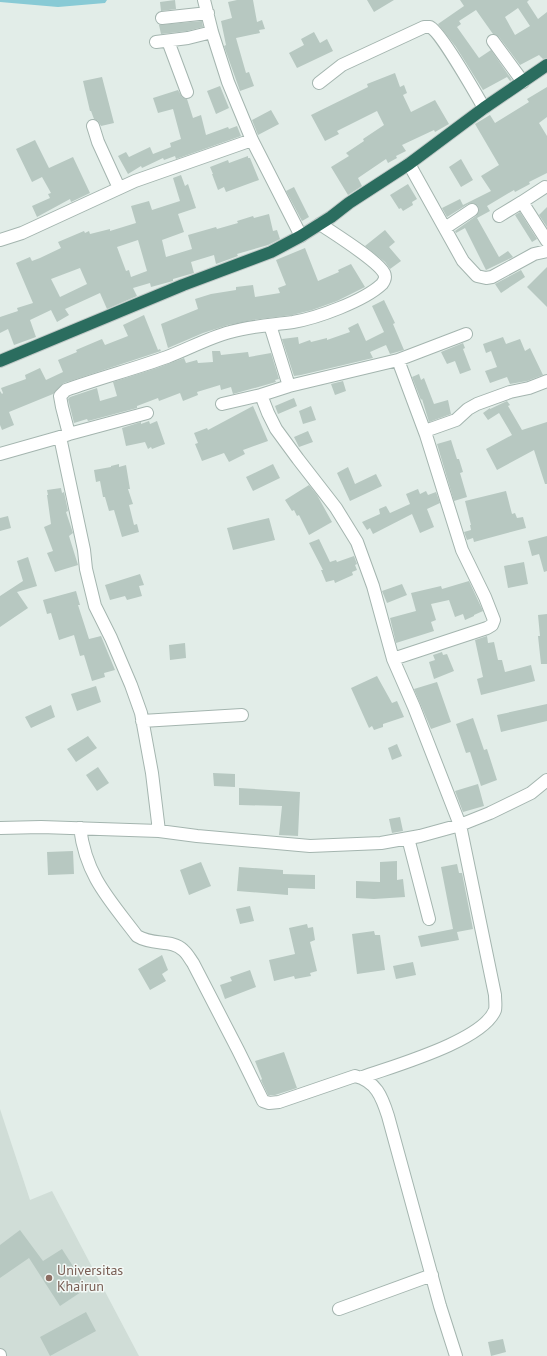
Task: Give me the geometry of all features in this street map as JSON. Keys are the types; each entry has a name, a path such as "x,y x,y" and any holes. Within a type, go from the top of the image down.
{"highway":[{"path":"0,361 183,285 271,252 301,236 409,164 484,108 547,65"}],"street":[{"path":"204,0 212,32 228,82 252,140 301,236"},
{"path":"162,18 208,13"},
{"path":"318,83 342,65 424,28 430,27 434,29 446,46 484,108"},
{"path":"187,92 162,42 212,32"},
{"path":"493,42 523,82"},
{"path":"93,126 98,142 119,188"},
{"path":"0,240 22,233 119,188 156,173 252,140"},
{"path":"409,164 463,262 477,276 492,277 534,254 547,251"},
{"path":"499,216 545,187"},
{"path":"522,202 547,241"},
{"path":"444,228 472,210"},
{"path":"159,831 152,772 141,713 111,638 95,606 86,569 60,399 62,393 66,390 167,357 223,334 251,327 295,322 325,313 359,299 379,287 384,281 383,272 378,266 320,224"},
{"path":"270,325 289,386"},
{"path":"222,404 261,395 289,386 398,360 466,334"},
{"path":"392,660 487,628 492,625 494,620 485,597 462,550 424,431 398,360"},
{"path":"424,431 456,420 471,407 477,404 547,381"},
{"path":"80,828 85,853 96,880 137,936 143,940 176,945 184,951 238,1050 263,1101 269,1103 279,1102 348,1078 355,1076 363,1077 447,1047 488,1021 495,1010 495,995 460,825 414,707 392,660 373,586 357,542 336,508 276,429 261,395"},
{"path":"0,454 147,414"},
{"path":"142,721 242,715"},
{"path":"0,828 41,827 159,831 197,836 310,846 381,843 460,825 490,813 531,793 547,780"},
{"path":"408,838 429,919"},
{"path":"363,1077 377,1090 382,1098 456,1356"},
{"path":"339,1309 432,1274"}],"shaded area":[{"name":"Universitas Khairun","path":"0,1109 30,1200 52,1191 139,1356 0,1356"}],"water":[{"path":"0,0 107,0 105,3 58,7 0,2"}],"building":[{"path":"175,0 176,9 161,11 160,2"},
{"path":"237,0 253,0 257,22 262,20 265,29 259,30 260,33 236,38 246,73 249,72 254,86 240,91 224,46 226,45 221,21 232,18 228,2"},
{"path":"367,0 394,0 374,12"},
{"path":"460,0 529,0 527,2 538,19 547,12 547,58 543,59 539,55 520,65 499,37 493,34 476,10 459,21 461,24 457,27 479,58 491,50 512,80 510,81 507,77 483,90 456,47 438,24 464,6","holes":["518,8 530,26 515,35 505,17"]},
{"path":"202,21 203,27 187,31 161,34 159,25"},
{"path":"314,32 320,43 327,39 333,51 297,68 289,53 304,45 301,39"},
{"path":"395,73 400,87 404,85 407,93 403,95 411,112 435,100 449,124 435,132 434,130 402,145 406,151 396,156 397,158 388,163 386,159 358,178 362,186 348,195 331,167 349,156 346,153 384,125 377,111 337,131 339,134 325,141 311,115 368,87 367,84"},
{"path":"102,77 114,123 101,126 98,121 94,119 90,111 83,81"},
{"path":"220,86 229,108 216,114 207,91"},
{"path":"547,87 547,117 539,123 547,136 547,173 529,182 530,184 515,192 514,190 487,206 490,211 477,218 499,257 508,251 513,257 486,270 465,228 456,233 455,231 476,216 479,210 478,206 472,203 468,204 447,217 442,208 460,199 463,205 491,191 481,176 499,165 475,124 490,115 495,123 529,102 527,99"},
{"path":"178,90 182,97 187,99 193,118 201,115 206,135 228,127 229,129 237,126 241,136 176,159 175,156 164,160 163,158 142,168 141,166 128,174 118,156 126,152 129,157 150,147 153,154 171,147 170,143 181,139 173,109 158,113 153,98"},
{"path":"271,110 279,124 258,135 252,120"},
{"path":"35,140 49,168 73,157 90,193 71,202 70,199 37,217 32,206 50,198 48,194 51,193 42,177 32,182 16,149"},
{"path":"248,156 259,180 226,192 224,187 218,190 210,167 228,160 229,163"},
{"path":"461,159 473,180 461,187 449,167"},
{"path":"181,175 185,186 188,184 196,208 178,214 184,232 162,240 166,257 192,249 188,235 216,227 217,229 238,223 237,221 253,216 254,218 269,214 273,231 277,230 280,239 268,245 237,254 238,256 216,264 214,255 191,262 194,273 151,287 150,283 133,288 137,296 107,309 100,293 65,309 69,315 57,322 51,310 30,320 36,337 14,345 8,329 0,333 0,317 18,311 17,308 33,303 16,263 30,257 32,261 40,258 61,248 58,242 84,231 85,233 89,231 90,234 110,229 110,231 136,223 131,206 149,201 152,210 180,201 173,178","holes":["138,240 147,271 131,277 129,270 126,271 117,247","80,268 87,284 60,297 51,279"]},
{"path":"408,184 417,199 412,202 413,205 403,211 401,208 399,209 390,195"},
{"path":"294,187 309,217 302,221 286,191"},
{"path":"547,207 547,227 539,215"},
{"path":"520,212 537,239 532,242 515,215"},
{"path":"385,230 395,242 389,247 401,261 390,269 385,262 365,246"},
{"path":"305,248 318,281 339,272 338,270 351,264 365,287 337,301 312,310 292,315 252,320 228,325 203,333 168,348 161,324 198,309 195,299 211,294 236,290 236,287 253,285 255,297 280,293 278,288 286,285 276,260"},
{"path":"547,267 547,307 527,287"},
{"path":"521,270 525,277 501,293 495,284"},
{"path":"384,300 395,323 393,324 404,350 390,354 386,345 370,352 373,358 294,376 282,339 298,337 299,344 310,340 311,342 327,338 327,340 350,332 348,328 358,323 366,341 384,332 372,306"},
{"path":"144,315 158,350 160,349 161,351 64,383 53,394 9,412 14,425 2,430 0,425 0,391 2,394 3,393 1,388 26,379 25,375 40,368 46,380 63,372 58,360 77,352 76,350 102,339 105,345 128,336 123,325"},
{"path":"503,337 506,344 520,339 525,351 530,348 543,375 527,381 510,384 507,377 490,383 485,371 497,367 491,351 486,353 483,344"},
{"path":"463,343 465,348 463,349 471,370 460,374 455,361 447,364 441,352"},
{"path":"212,351 220,351 221,355 248,352 249,357 271,353 279,379 275,380 276,382 233,394 231,387 221,390 220,385 197,392 198,395 183,401 180,393 159,401 158,398 137,406 137,408 88,421 87,419 74,423 68,399 70,397 97,388 100,401 117,396 113,382 184,358 186,363 197,360 198,363 213,362"},
{"path":"419,374 421,380 424,378 434,404 448,400 451,414 429,422 422,399 421,400 412,377"},
{"path":"343,381 346,391 335,395 331,384"},
{"path":"294,398 297,406 278,414 275,406"},
{"path":"507,401 510,405 508,406 522,430 547,422 547,484 545,484 534,450 497,470 486,449 512,435 499,413 488,420 483,413 490,408"},
{"path":"253,406 268,441 243,450 245,454 229,462 224,453 202,461 195,444 198,443 194,433 207,428 208,430"},
{"path":"311,406 316,420 303,424 299,411"},
{"path":"149,421 150,424 157,421 165,444 152,449 151,447 148,449 145,442 126,446 122,428"},
{"path":"308,431 313,442 299,447 294,437"},
{"path":"451,440 463,472 460,473 467,497 454,501 437,444"},
{"path":"119,464 119,467 126,465 130,489 128,489 133,504 129,505 134,525 137,524 139,532 122,537 114,510 109,511 105,497 103,497 100,481 96,482 94,470"},
{"path":"273,464 280,478 253,491 246,477"},
{"path":"348,467 355,484 376,474 382,486 350,501 337,473"},
{"path":"309,485 317,495 332,522 309,535 299,515 297,516 294,510 292,511 285,500"},
{"path":"61,488 62,493 64,492 68,511 66,512 73,533 69,536 78,565 55,572 47,553 53,551 44,527 51,524 47,490"},
{"path":"418,489 420,494 426,491 428,495 436,492 440,503 427,509 434,527 420,533 412,514 373,534 370,528 367,530 362,522 380,514 379,509 386,506 390,513 410,504 406,494"},
{"path":"506,491 512,514 515,513 517,518 523,517 526,528 474,542 473,538 467,540 464,532 471,530 471,525 465,501"},
{"path":"8,516 11,528 0,531 0,518"},
{"path":"269,518 275,540 233,550 227,528"},
{"path":"547,536 547,571 544,572 539,554 532,556 528,541"},
{"path":"319,539 330,562 336,560 337,562 354,556 357,564 355,565 357,570 352,572 353,575 335,583 334,580 326,582 321,570 323,570 309,543"},
{"path":"28,557 37,586 17,592 28,608 0,627 0,596 23,581 17,561"},
{"path":"524,562 528,584 508,588 504,566"},
{"path":"140,574 144,585 139,586 142,596 127,600 125,596 110,600 105,585"},
{"path":"469,581 483,611 465,620 463,614 455,617 449,600 431,604 436,620 431,622 434,631 396,643 390,618 416,611 411,593 441,586 442,589"},
{"path":"402,584 407,595 387,603 382,591"},
{"path":"76,591 80,605 78,605 89,639 101,636 115,670 104,673 105,677 92,681 84,655 80,656 74,635 59,640 51,613 47,614 43,600"},
{"path":"547,614 547,664 541,664 538,636 540,636 538,615"},
{"path":"487,636 488,643 494,642 498,660 502,660 505,672 531,665 535,681 481,695 477,679 483,677 475,640"},
{"path":"185,643 186,658 170,660 169,645"},
{"path":"442,652 443,655 447,654 454,671 434,679 429,662 435,660 433,655"},
{"path":"377,676 392,703 397,701 404,717 383,724 383,727 374,730 372,726 369,728 351,688"},
{"path":"437,682 451,722 431,729 414,689"},
{"path":"96,686 101,702 77,711 71,694"},
{"path":"547,704 547,721 501,732 497,715"},
{"path":"51,705 55,717 31,728 25,717"},
{"path":"473,718 484,750 487,749 497,780 481,786 470,752 466,753 456,724"},
{"path":"88,736 97,748 76,762 67,749"},
{"path":"397,744 402,756 392,760 388,748"},
{"path":"98,767 109,783 97,791 86,775"},
{"path":"213,773 235,774 235,787 214,786"},
{"path":"478,784 484,806 463,812 455,791"},
{"path":"239,788 300,792 298,836 279,835 282,806 239,805"},
{"path":"400,817 403,831 392,833 389,819"},
{"path":"73,851 74,874 48,875 47,852"},
{"path":"397,861 397,880 403,879 405,897 374,899 356,898 356,881 380,882 380,862"},
{"path":"201,862 211,886 189,895 180,870"},
{"path":"457,864 459,873 462,873 473,929 457,932 459,940 421,947 418,936 453,929 441,867"},
{"path":"239,867 283,870 283,874 315,875 315,889 288,888 288,895 237,891"},
{"path":"250,906 254,921 240,924 236,909"},
{"path":"307,924 308,928 313,927 315,940 310,942 317,971 310,973 311,976 295,979 294,976 274,981 269,960 295,954 289,928"},
{"path":"374,931 375,935 380,935 385,970 357,974 352,934"},
{"path":"162,955 168,970 162,974 166,981 150,990 138,969"},
{"path":"413,962 416,975 396,979 393,966"},
{"path":"250,970 256,987 225,999 220,985 232,981 230,977"},
{"path":"284,1052 297,1088 275,1095 268,1095 255,1061"},
{"path":"20,1230 43,1261 62,1249 87,1288 60,1306 29,1258 0,1278 0,1245"},
{"path":"86,1312 96,1331 50,1356 40,1337"},
{"path":"503,1339 506,1352 491,1356 488,1342"}],"place":[{"name":"Universitas Khairun","path":"49,1278"}]}
